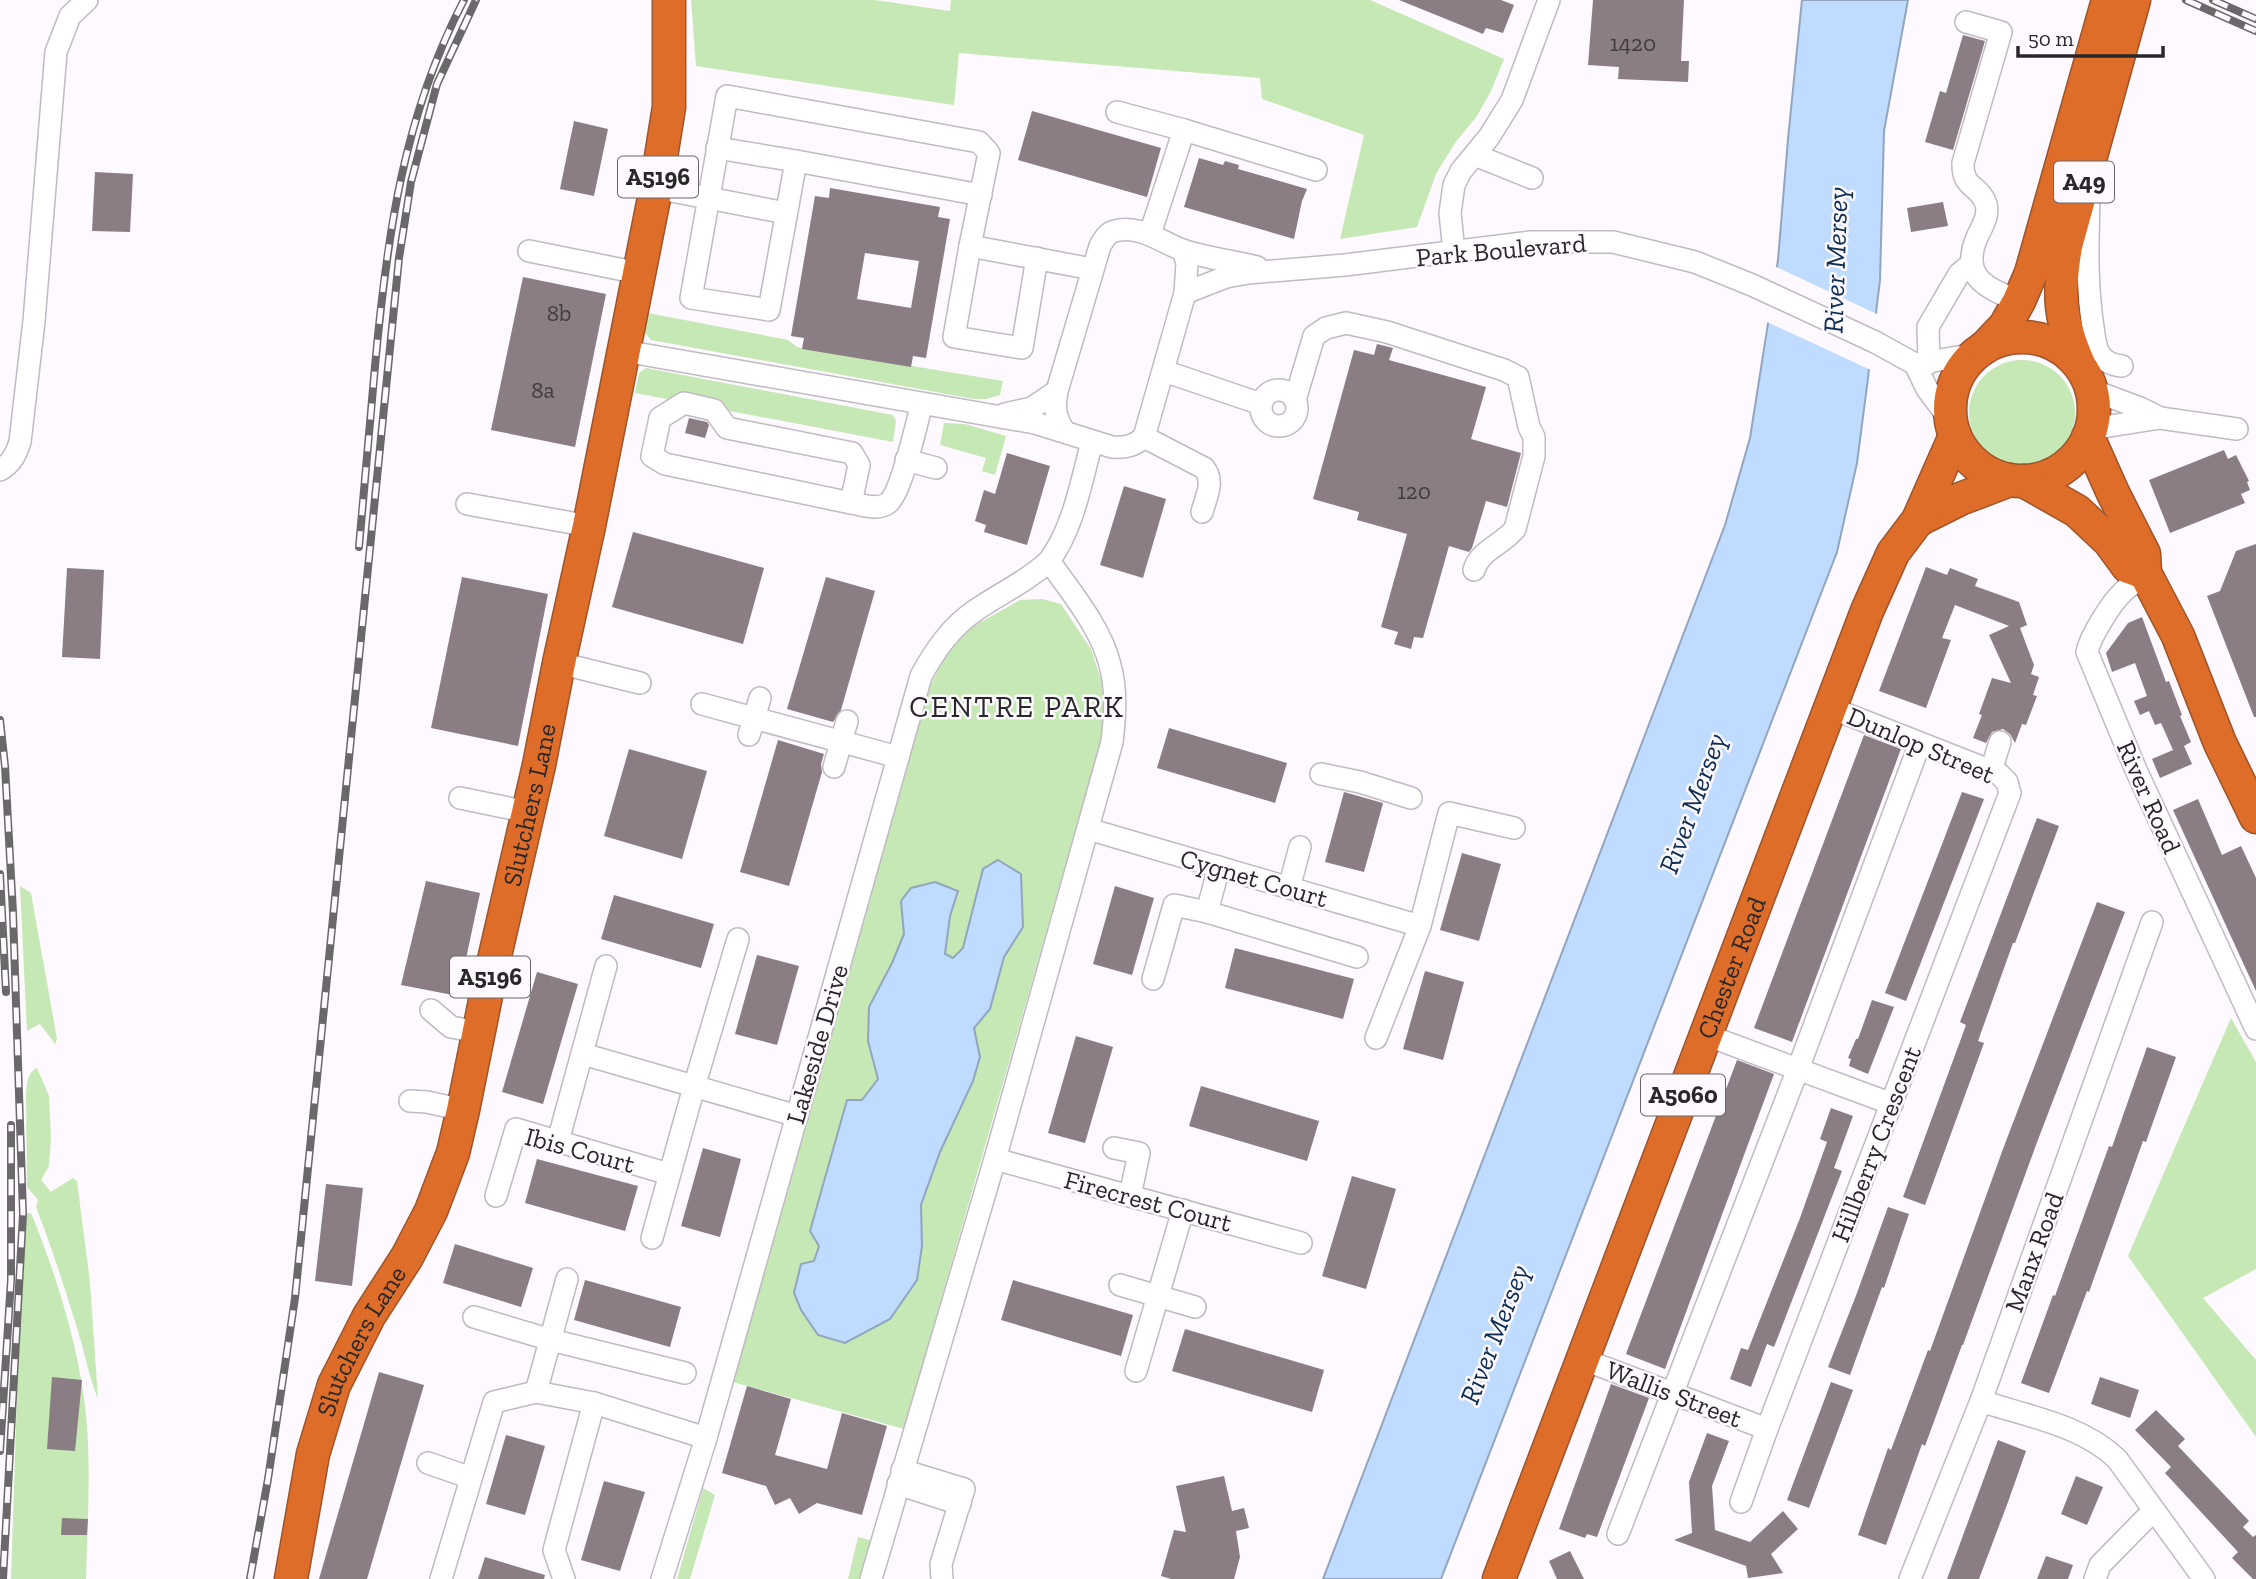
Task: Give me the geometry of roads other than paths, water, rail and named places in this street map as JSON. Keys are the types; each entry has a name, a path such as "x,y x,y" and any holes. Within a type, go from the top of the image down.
{"highway":[{"name":"Slutchers Lane","path":"290,1579 313,1454 334,1385 369,1315 407,1257 431,1212 453,1153 589,526 656,188 669,107 669,0"},
{"name":"A49","path":"2108,0 2031,274 2005,327 1957,377 1950,406 1953,428 1968,456 1987,471 2017,480 2077,511 2109,541 2128,567 2146,575"},
{"name":"A49","path":"2134,0 2066,246 2060,280 2062,318 2068,340 2086,378 2094,410 2090,433 2113,493 2144,554 2146,575 2178,636 2220,743 2256,817"},
{"path":"1980,351 2004,340 2025,337 2046,341 2064,351 2086,378"},
{"name":"Chester Road","path":"1499,1579 1881,577 1894,553 1918,520 1953,428"},
{"path":"2017,480 2040,479 2060,470 2080,451 2090,433"},
{"name":"Chester Road","path":"1918,520 1960,499 2017,480"}],"street":[{"path":"0,470 15,456 20,442 34,321 57,52 70,16 87,0"},
{"path":"1454,252 1450,213 1454,185 1461,171 1489,137 1512,100 1549,0"},
{"path":"1966,22 2001,32 1964,163 1965,181 1980,194 1987,211 1973,250 1972,263 1980,282 2019,301"},
{"path":"796,161 769,310 691,298 727,96 979,142 989,153 954,337 1022,348 1037,258"},
{"path":"1117,112 1316,170"},
{"path":"1064,431 1056,419 1056,391 1100,246 1107,235 1115,231 1150,234 1184,130"},
{"path":"717,148 981,194"},
{"path":"1475,155 1532,178"},
{"path":"2090,158 2089,302 2098,352 2112,365 2122,366"},
{"path":"656,188 786,213"},
{"name":"Park Boulevard","path":"1150,234 1183,250 1272,271"},
{"name":"Park Boulevard","path":"1185,293 1226,277 1248,272 1530,242 1613,242 1695,262 1752,285 1914,361"},
{"path":"970,246 1093,269"},
{"path":"624,351 1035,423 1093,442 1125,448 1135,445 1144,437 1164,371 1185,293 1187,263 1183,250"},
{"path":"529,251 639,273"},
{"path":"1953,428 1927,389 1914,361 1928,327 1959,274 1972,263"},
{"path":"1295,400 1286,392 1274,391 1264,398 1261,404 1265,420 1280,427 1295,418 1295,400 1314,336 1326,328 1346,323 1387,332 1518,377 1529,427 1534,437 1534,456 1515,529 1477,560 1474,570"},
{"path":"1914,361 1980,351"},
{"path":"1164,371 1261,404"},
{"path":"2086,378 2160,418 2237,429"},
{"path":"985,415 1016,413 1032,408 1056,391"},
{"path":"851,503 859,465 852,453 727,428 714,410 684,403 660,418 653,456 665,464 851,503 876,508 888,503 898,490 922,404"},
{"path":"2090,433 2160,418"},
{"path":"1144,437 1204,468 1210,483 1202,512"},
{"name":"Lakeside Drive","path":"662,1579 706,1438 921,676 934,650 963,620 1026,580 1049,561 1067,529 1093,442"},
{"path":"906,460 936,468"},
{"path":"467,504 589,526"},
{"path":"871,1579 995,1158 1112,742 1114,692 1110,664 1095,630 1049,561"},
{"name":"River Road","path":"2146,575 2129,586 2116,600 2087,652 2136,771 2256,1030"},
{"path":"559,663 640,683"},
{"path":"752,727 760,698"},
{"path":"702,705 752,727 844,731 898,757"},
{"name":"Dunlop Street","path":"1830,708 1991,771 2004,778 2009,786"},
{"path":"834,767 844,731"},
{"path":"1991,771 2000,742"},
{"path":"1618,1534 1798,1069 1920,743"},
{"path":"1321,774 1360,782 1411,798"},
{"name":"Hillberry Crescent","path":"1741,1502 2009,799 2009,786"},
{"path":"460,798 528,812"},
{"path":"1376,1038 1420,926 1449,813 1514,828"},
{"name":"Cygnet Court","path":"1088,829 1420,926"},
{"path":"1289,888 1300,847"},
{"path":"1207,912 1219,867"},
{"path":"1153,979 1174,905 1207,912 1357,957"},
{"name":"Manx Road","path":"1910,1579 1981,1401 2152,922"},
{"name":"Ibis Court","path":"653,1238 669,1174 738,939"},
{"path":"558,1141 606,966"},
{"path":"431,1010 451,1027 478,1032"},
{"path":"1706,1035 1892,1104"},
{"path":"583,1054 797,1116"},
{"path":"410,1101 463,1110"},
{"name":"Ibis Court","path":"496,1196 516,1129 669,1174"},
{"path":"1114,1148 1149,1156 1130,1196"},
{"name":"Firecrest Court","path":"995,1158 1301,1243"},
{"path":"1136,1371 1183,1210"},
{"path":"536,1392 567,1279"},
{"path":"1120,1285 1195,1307"},
{"path":"474,1317 551,1340 685,1373"},
{"name":"Wallis Street","path":"1582,1359 1767,1429"},
{"path":"441,1579 494,1402 536,1392 594,1403 706,1438"},
{"path":"1981,1401 2080,1433 2093,1440 2117,1460 2204,1579"},
{"path":"564,1579 554,1550 594,1403"},
{"path":"428,1463 471,1478"},
{"path":"900,1477 962,1496 941,1564 942,1579"},
{"path":"2095,1579 2100,1565 2153,1511"}],"water":[{"name":"River Mersey","path":"1802,0 1908,0 1884,131 1880,280 1867,386 1857,463 1837,552 1441,1579 1323,1579 1725,525 1750,438 1778,260"},
{"path":"998,860 1021,874 1023,927 1004,957 990,1009 974,1028 980,1057 973,1081 940,1152 921,1205 922,1246 917,1280 890,1319 845,1343 818,1335 801,1310 794,1293 801,1264 814,1261 819,1246 810,1231 847,1100 862,1100 878,1079 868,1041 869,1007 904,934 901,901 911,888 935,882 958,891 950,916 945,954 953,958 963,948 983,869"}],"railway":[{"path":"359,547 380,318 392,224 412,133 426,88 464,0"},
{"path":"250,1579 295,1298 399,258 411,182 437,84 476,0"},
{"path":"2186,0 2256,31"},
{"path":"2213,0 2256,19"},
{"path":"0,720 13,913 23,1214 3,1579"},
{"path":"0,874 6,992"},
{"path":"0,1451 11,1280 11,1125"}],"district":[{"name":"CENTRE PARK","path":"1017,707"}]}
